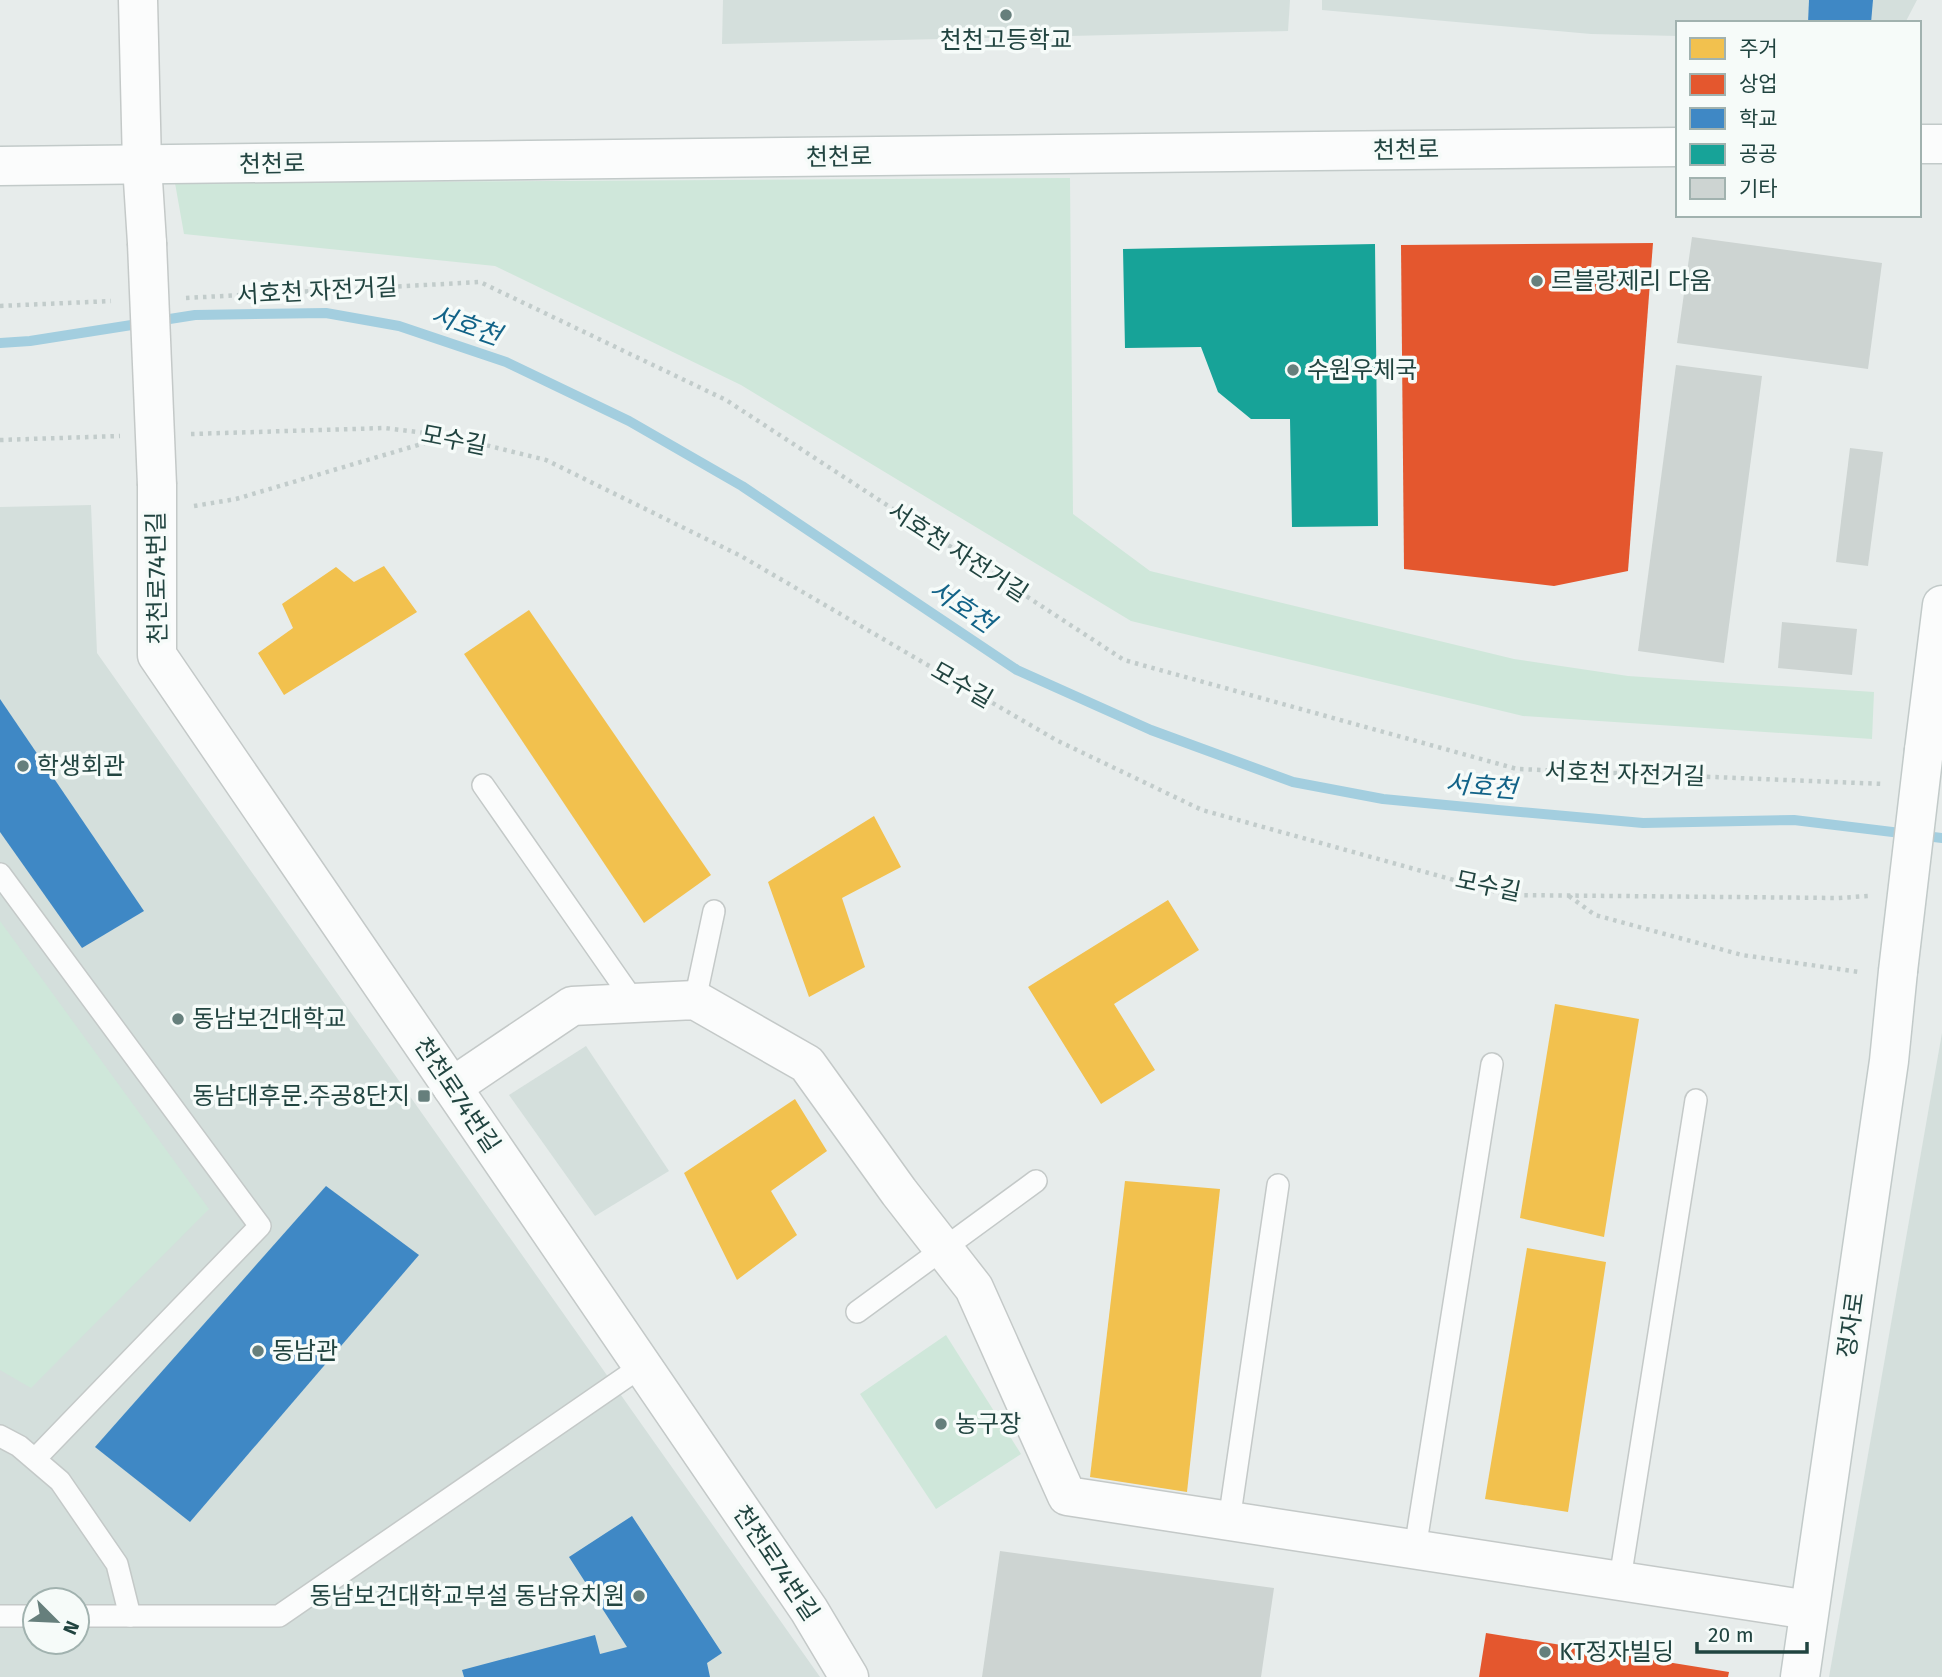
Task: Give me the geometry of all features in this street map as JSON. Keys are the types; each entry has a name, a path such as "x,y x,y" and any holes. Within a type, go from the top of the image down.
{"street":[{"path":"138,0 142,165"},
{"path":"1921,144 1942,144"},
{"name":"천천로","path":"0,166 1676,147"},
{"name":"천천로74번길","path":"142,165 156,499 157,655 809,1610 849,1677"},
{"name":"정자로","path":"1800,1677 1887,1075 1942,605"},
{"path":"452,1087 572,1006 695,1000 807,1064 974,1288 1067,1496 1809,1610"}],"lane":[{"path":"483,785 635,1003"},
{"path":"0,874 260,1226 35,1459"},
{"path":"695,1000 714,911"},
{"path":"1415,1549 1492,1064"},
{"path":"1620,1579 1696,1100"},
{"path":"857,1312 1036,1181"},
{"path":"1229,1521 1278,1185"},
{"path":"91,1616 279,1616 642,1366"},
{"path":"0,1436 19,1446 61,1481 117,1564 130,1616"},
{"path":"0,1616 21,1616"}],"path":[{"name":"서호천 자전거길","path":"180,298 480,282 726,400 1124,660 1517,769 1894,784"},
{"path":"0,306 125,300"},
{"name":"모수길","path":"183,434 385,428 449,436 546,460 729,550 1056,740 1202,810 1508,895 1838,898 1875,896"},
{"path":"0,440 127,436"},
{"path":"156,499 236,499 449,436"},
{"path":"1569,895 1595,915 1742,955 1898,977"}],"shaded area":[{"name":"천천고등학교","path":"723,0 1290,0 1288,31 722,44"},
{"path":"1322,0 1917,0 1906,21 1676,21 1676,36 1591,34 1322,10"},
{"name":"동남보건대학교","path":"91,505 97,653 820,1677 0,1677 0,507"},
{"path":"1942,1033 1942,1677 1829,1677"},
{"path":"586,1046 669,1171 595,1216 509,1095"}],"green space":[{"path":"1070,178 1073,514 1150,571 1514,659 1628,676 1874,692 1872,739 1523,716 1131,621 741,385 495,266 184,234 175,183"},
{"path":"0,921 209,1209 31,1388 0,1370"},
{"name":"농구장","path":"946,1335 1021,1454 936,1509 860,1394"}],"building: 주거":[{"path":"384,566 417,612 284,695 258,653 293,628 282,604 336,567 354,582"},
{"path":"529,610 711,875 644,923 464,654"},
{"path":"874,816 901,867 842,898 865,967 809,997 768,882"},
{"path":"1168,900 1199,950 1114,1004 1155,1070 1101,1104 1028,987"},
{"path":"1555,1004 1639,1019 1604,1237 1520,1218"},
{"path":"795,1099 827,1151 771,1191 797,1235 737,1280 684,1173"},
{"path":"1125,1181 1220,1189 1187,1492 1090,1477"},
{"path":"1527,1248 1606,1262 1568,1512 1485,1499"}],"building: 상업":[{"path":"1653,243 1628,571 1554,586 1404,569 1401,245"},
{"name":"KT정자빌딩","path":"1486,1633 1729,1672 1728,1677 1479,1677"}],"building: 학교":[{"path":"1809,0 1873,0 1871,21 1808,21"},
{"name":"학생회관","path":"0,699 144,911 82,948 0,832"},
{"name":"동남관","path":"326,1186 419,1255 190,1522 95,1447"},
{"name":"동남보건대학교부설 동남유치원","path":"632,1516 722,1653 707,1663 710,1677 464,1677 462,1670 595,1635 600,1654 627,1647 569,1557"}],"building: 공공":[{"name":"수원우체국","path":"1375,244 1378,526 1292,527 1290,419 1251,419 1218,392 1201,347 1125,348 1123,249"}],"building: 기타":[{"path":"1692,237 1882,263 1868,369 1677,343"},
{"path":"1676,365 1762,376 1724,663 1638,651"},
{"path":"1850,448 1883,452 1868,566 1836,562"},
{"path":"1782,622 1857,629 1852,675 1778,668"},
{"path":"1000,1551 1274,1588 1261,1677 982,1677"}],"waterway":[{"name":"서호천","path":"0,343 30,341 195,315 326,313 399,326 506,362 629,421 742,486 1017,670 1151,730 1293,782 1383,799 1643,823 1794,820 1942,838"}],"place":[{"name":"천천고등학교","path":"1006,15"},
{"name":"르블랑제리 다움","path":"1537,281"},
{"name":"수원우체국","path":"1293,370"},
{"name":"학생회관","path":"23,766"},
{"name":"동남보건대학교","path":"178,1019"},
{"name":"동남대후문.주공8단지","path":"424,1096"},
{"name":"동남관","path":"258,1351"},
{"name":"농구장","path":"941,1424"},
{"name":"동남보건대학교부설 동남유치원","path":"639,1596"},
{"name":"KT정자빌딩","path":"1545,1652"}]}
